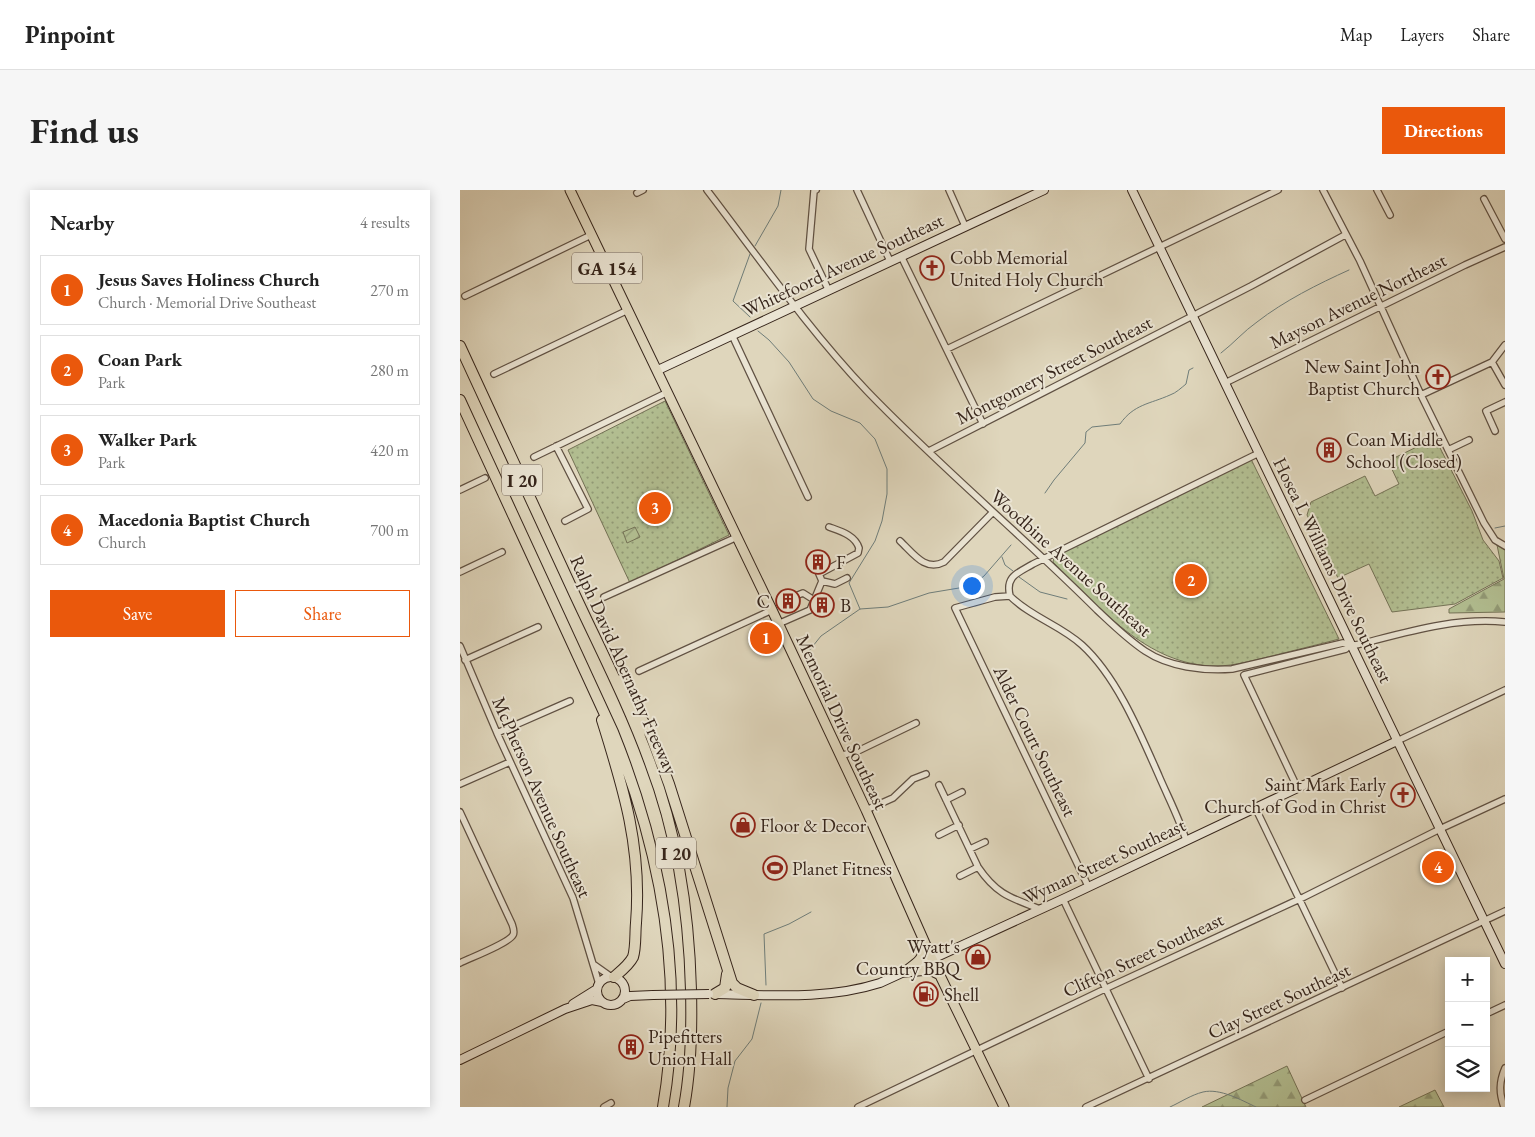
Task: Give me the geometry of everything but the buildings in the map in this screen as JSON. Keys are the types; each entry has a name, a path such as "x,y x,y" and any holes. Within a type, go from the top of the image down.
{"highway":[{"name":"Ralph David Abernathy Freeway","path":"460,346 644,746 662,796 684,893 691,966 690,1065 684,1107"},
{"name":"Ralph David Abernathy Freeway","path":"460,400 613,732 632,780 649,838 664,906 672,1006 670,1050 663,1107"},
{"path":"585,615 639,712 656,750 688,842 732,983 737,988 754,995"},
{"path":"583,665 618,774 631,824 637,865 638,893 633,956 626,968 612,977"},
{"path":"712,994 724,988 727,980 727,969"}],"main road":[{"name":"Memorial Drive Southeast","path":"570,190 772,610 866,810 932,959 1004,1107"},
{"path":"905,972 916,964 923,955 922,935"},
{"path":"905,972 930,970 940,975"}],"street":[{"name":"Woodbine Avenue Southeast","path":"707,190 825,344 867,391 1131,641 1147,652 1166,660 1194,668 1215,670 1242,668 1343,643 1351,644"},
{"path":"816,190 814,191 809,249 828,290"},
{"path":"857,190 890,261"},
{"path":"949,190 966,226"},
{"name":"Whitefoord Avenue Southeast","path":"658,370 1042,190"},
{"name":"Hosea L Williams Drive Southeast","path":"1132,190 1505,964"},
{"path":"947,350 1278,190"},
{"path":"1323,190 1382,307 1421,395 1484,523 1495,540 1505,546"},
{"path":"1377,190 1390,215"},
{"path":"1484,199 1505,239"},
{"path":"465,296 591,235"},
{"name":"Montgomery Street Southeast","path":"929,451 1251,286 1345,235"},
{"name":"Mayson Avenue Northeast","path":"1225,383 1465,265 1505,248"},
{"path":"901,256 983,424"},
{"path":"494,374 628,310"},
{"path":"732,335 808,496"},
{"path":"1421,395 1492,362 1505,345"},
{"path":"1492,362 1505,386"},
{"path":"534,457 668,392"},
{"path":"1495,431 1486,412 1505,402"},
{"path":"1448,450 1469,440"},
{"path":"556,446 588,510 565,521"},
{"path":"1186,840 1140,732 1102,668 1076,639 1026,610 1010,596 1008,586 1014,576 1044,558 1259,453"},
{"path":"460,490 485,478"},
{"path":"900,542 925,564 930,566 940,564 993,512"},
{"path":"778,624 810,610 822,581 819,574 858,553 859,548 854,539 829,527"},
{"path":"604,597 737,537"},
{"path":"460,572 502,552"},
{"path":"822,581 835,584 847,578"},
{"path":"798,595 803,593 814,600"},
{"name":"Alder Court Southeast","path":"1010,596 995,597 955,608 1088,886"},
{"path":"639,671 772,610"},
{"path":"1297,787 1244,675 1346,649 1351,644 1356,645 1435,626 1464,621 1505,622"},
{"path":"463,657 538,627"},
{"name":"McPherson Avenue Southeast","path":"460,646 463,657 510,762 573,898 585,934 598,987"},
{"path":"1398,740 1505,690"},
{"path":"497,733 570,701"},
{"path":"840,756 860,750 916,723"},
{"name":"Wyman Street Southeast","path":"623,999 639,995 811,995 852,991 880,983 1063,899 1398,740"},
{"path":"460,784 510,762"},
{"path":"866,810 893,798 913,779 926,774"},
{"path":"939,785 978,867 992,885 1008,897 1040,909"},
{"path":"946,800 962,792"},
{"name":"Clifton Street Southeast","path":"858,1107 1106,988 1300,899 1440,829 1505,799"},
{"path":"1256,807 1342,988"},
{"path":"460,812 512,924 513,935 505,942 460,963"},
{"path":"939,835 959,825"},
{"path":"970,850 985,842"},
{"path":"960,876 978,867"},
{"path":"1063,899 1149,1079"},
{"name":"Clay Street Southeast","path":"1086,1107 1505,911"},
{"path":"591,962 612,977"},
{"path":"602,1002 598,994 598,987 601,980 612,977 619,978 625,986 639,995"},
{"path":"460,1060 565,1009 592,1000 611,1005 616,1004 625,995 625,986"},
{"path":"565,1009 598,987"},
{"path":"1490,1012 1505,1005"},
{"path":"1305,1100 1445,1034"},
{"path":"1504,1107 1500,1092 1501,1078 1505,1068"},
{"path":"604,1107 611,1104"}],"green space":[{"path":"665,401 729,535 630,583 568,450"},
{"path":"1435,438 1472,511 1483,540 1499,561 1503,578 1455,604 1392,612 1369,564 1338,578 1307,515 1311,502 1365,476 1375,496 1399,484 1388,461"},
{"path":"1251,459 1339,639 1237,664 1216,666 1191,663 1168,656 1146,645 1126,631 1053,562 1054,557"},
{"path":"635,527 640,537 627,543 623,532"},
{"path":"1497,545 1505,550 1505,612 1449,613 1449,609 1504,579"},
{"path":"1287,1066 1306,1107 1202,1107"},
{"path":"1435,1090 1444,1107 1399,1107"}],"waterway":[{"path":"755,246 778,206 781,190"},
{"path":"750,254 733,301 750,317"},
{"path":"1221,353 1252,326 1278,307 1313,287 1349,270"},
{"path":"758,331 789,362 813,399 831,411 860,423 875,439 887,469 887,494 882,521 875,541 849,583 860,609"},
{"path":"1045,493 1085,443 1086,432 1092,427 1120,424 1125,417 1137,408 1174,393 1186,384 1189,370 1193,368"},
{"path":"1495,528 1505,526"},
{"path":"804,657 821,636 860,609 888,607 929,593 971,586 984,576 1011,545"},
{"path":"1002,557 1005,565 1013,571"},
{"path":"1019,577 1040,592 1067,599"},
{"path":"766,985 764,934 789,924 811,912"},
{"path":"727,1107 728,1088 735,1061 752,1039 761,1003"},
{"path":"1170,1107 1194,1095 1210,1091 1230,1095 1256,1107"}],"place":[{"name":"Cobb Memorial United Holy Church","path":"932,268"},
{"name":"New Saint John Baptist Church","path":"1438,377"},
{"name":"Coan Middle School (Closed)","path":"1329,450"},
{"name":"Walker Park","path":"655,508"},
{"name":"F","path":"818,562"},
{"name":"Coan Park","path":"1191,580"},
{"name":"C","path":"788,601"},
{"name":"B","path":"822,605"},
{"name":"Jesus Saves Holiness Church","path":"766,638"},
{"name":"Saint Mark Early Church of God in Christ","path":"1403,795"},
{"name":"Floor & Decor","path":"743,825"},
{"name":"Macedonia Baptist Church","path":"1438,867"},
{"name":"Planet Fitness","path":"775,868"},
{"name":"Wyatt's Country BBQ","path":"978,957"},
{"name":"Shell","path":"926,994"},
{"name":"Pipefitters Union Hall","path":"631,1047"}]}
